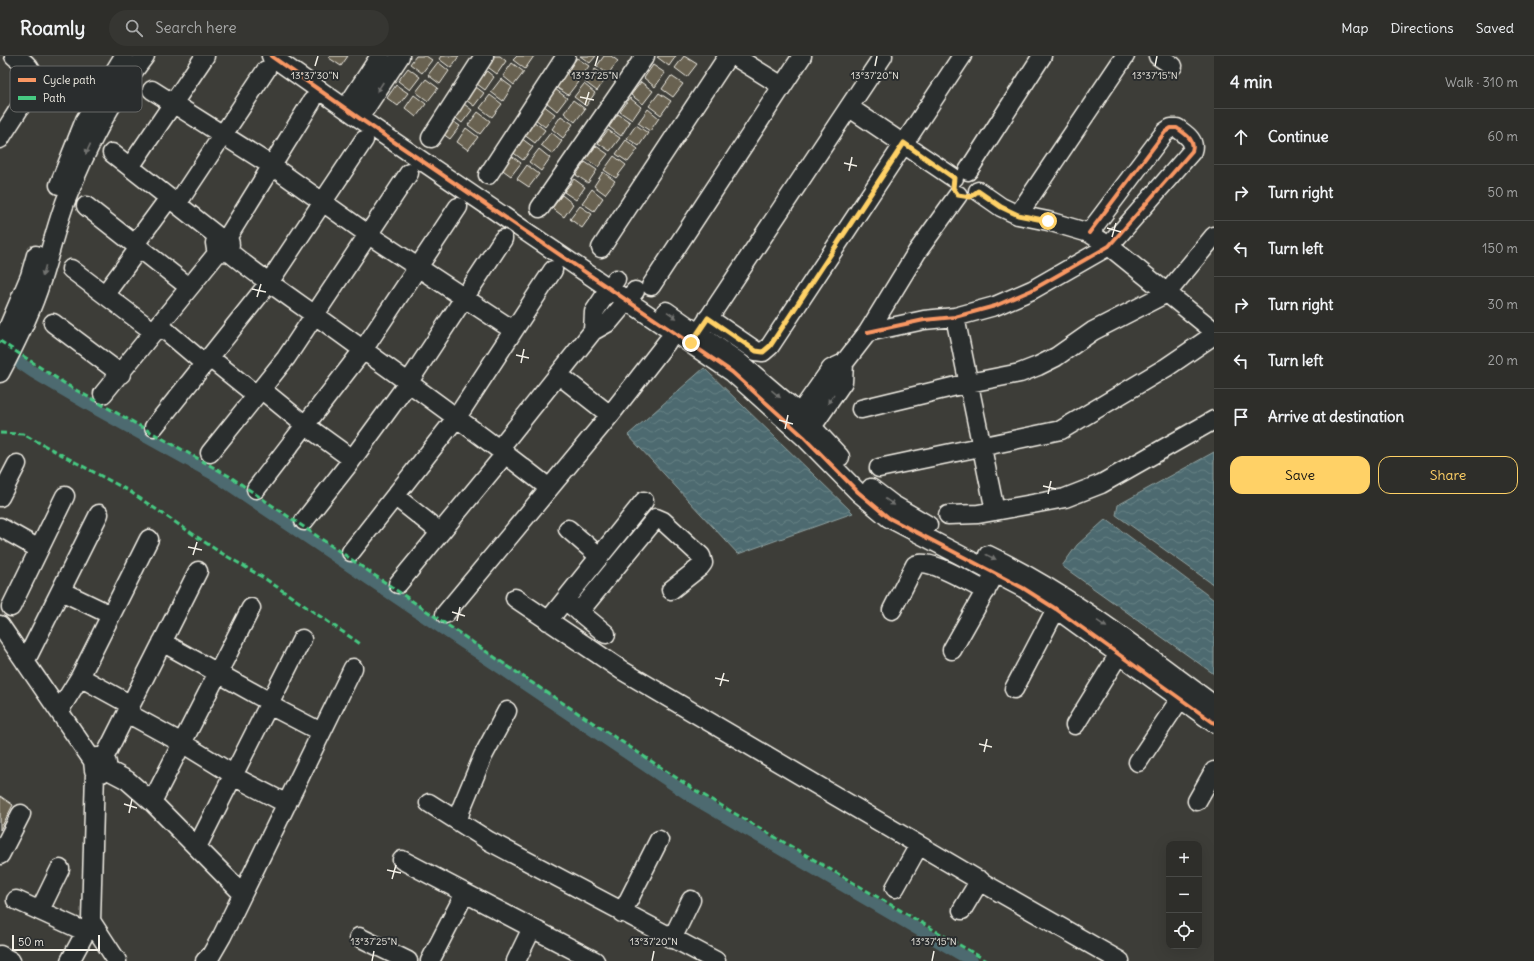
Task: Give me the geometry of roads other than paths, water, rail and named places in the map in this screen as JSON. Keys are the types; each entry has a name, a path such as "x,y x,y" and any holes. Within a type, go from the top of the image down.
{"street":[{"path":"14,56 28,66"},
{"path":"119,66 124,56"},
{"path":"137,66 145,56"},
{"path":"130,167 205,56"},
{"path":"288,56 356,109"},
{"path":"356,109 380,56"},
{"path":"356,109 400,56"},
{"path":"431,138 484,56"},
{"path":"488,174 566,56"},
{"path":"535,222 645,56"},
{"path":"601,248 728,56"},
{"path":"734,56 782,86"},
{"path":"398,584 503,451 593,331 610,322 638,292 802,56"},
{"path":"699,332 850,108 883,56"},
{"path":"104,294 137,246 223,135 269,63 356,109 535,222 613,283 638,292 699,332 763,352 774,340 962,56"},
{"path":"795,420 831,369 844,363 868,332 960,181 1042,56"},
{"path":"1018,215 1125,56"},
{"path":"1158,56 1173,66"},
{"path":"152,90 272,166 369,235 513,330"},
{"path":"103,394 121,374 223,245 312,101"},
{"path":"850,108 960,181 978,178 978,191 1001,207 1018,215 1048,221 1089,233 1109,246 1214,331"},
{"path":"0,139 16,112"},
{"path":"0,373 7,343 30,276 50,209 98,112"},
{"path":"92,124 101,112"},
{"path":"868,332 924,320 955,317 994,306 1032,290 1109,246 1192,151 1192,140 1178,128 1171,128 1165,132 1089,233"},
{"path":"154,427 268,284 364,140"},
{"path":"112,153 173,201 268,284 316,316 457,417 549,488"},
{"path":"210,453 286,358 316,316 410,173"},
{"path":"86,206 189,287"},
{"path":"256,490 363,350 458,207"},
{"path":"861,409 969,383 1020,373 1038,366 1056,357 1093,331 1167,293 1214,236"},
{"path":"304,521 408,383 503,239"},
{"path":"71,269 104,294 207,361 259,392 352,459"},
{"path":"351,552 396,497 457,417 553,270"},
{"path":"593,331 594,312 613,283"},
{"path":"955,317 995,511"},
{"path":"52,323 121,374"},
{"path":"699,332 732,372 795,420 909,522 948,543 1056,609 1214,723"},
{"path":"878,468 1061,430 1167,367 1214,335"},
{"path":"445,614 610,415 667,342"},
{"path":"808,432 843,382 844,363"},
{"path":"559,375 610,415"},
{"path":"948,515 978,514 1065,498 1086,491 1214,420"},
{"path":"0,497 17,464"},
{"path":"11,607 65,496"},
{"path":"396,497 440,532"},
{"path":"548,621 644,501"},
{"path":"25,662 99,514"},
{"path":"579,612 656,518 663,521 701,556 703,563 671,590"},
{"path":"0,527 39,549"},
{"path":"568,529 600,557"},
{"path":"59,711 80,677 149,539"},
{"path":"948,543 990,556 1050,589 1111,630 1214,705"},
{"path":"892,610 914,565 918,563 933,565 986,591"},
{"path":"70,961 88,926 100,765 198,571"},
{"path":"952,650 996,573"},
{"path":"61,591 111,615"},
{"path":"515,598 623,671 980,880 1092,954 1120,961"},
{"path":"565,601 606,634"},
{"path":"152,802 251,608"},
{"path":"1014,689 1056,609"},
{"path":"0,625 59,711 100,765 127,780 152,802 242,893"},
{"path":"197,847 302,639"},
{"path":"162,642 218,672 269,704 321,732"},
{"path":"1075,725 1119,654"},
{"path":"205,961 211,955 222,936 353,668"},
{"path":"80,677 233,775 287,804"},
{"path":"1138,762 1180,699"},
{"path":"458,821 461,809 483,756 507,711"},
{"path":"1197,801 1214,771"},
{"path":"429,803 489,841 622,913 716,961"},
{"path":"0,855 21,814"},
{"path":"622,913 659,840"},
{"path":"895,888 919,844"},
{"path":"402,860 595,961"},
{"path":"40,910 60,869"},
{"path":"962,910 980,880"},
{"path":"430,961 465,893"},
{"path":"16,900 40,910 88,926 117,961"},
{"path":"672,939 691,900"},
{"path":"516,961 532,928"},
{"path":"360,937 408,961"},
{"path":"0,955 11,961"}],"water":[{"path":"704,368 853,513 738,554 628,435"},
{"path":"1214,452 1214,585 1116,515 1118,505"},
{"path":"1106,519 1214,600 1214,674 1062,566 1077,545"}],"waterway":[{"path":"4,352 33,372 98,410 215,475 695,799 972,961"}]}
